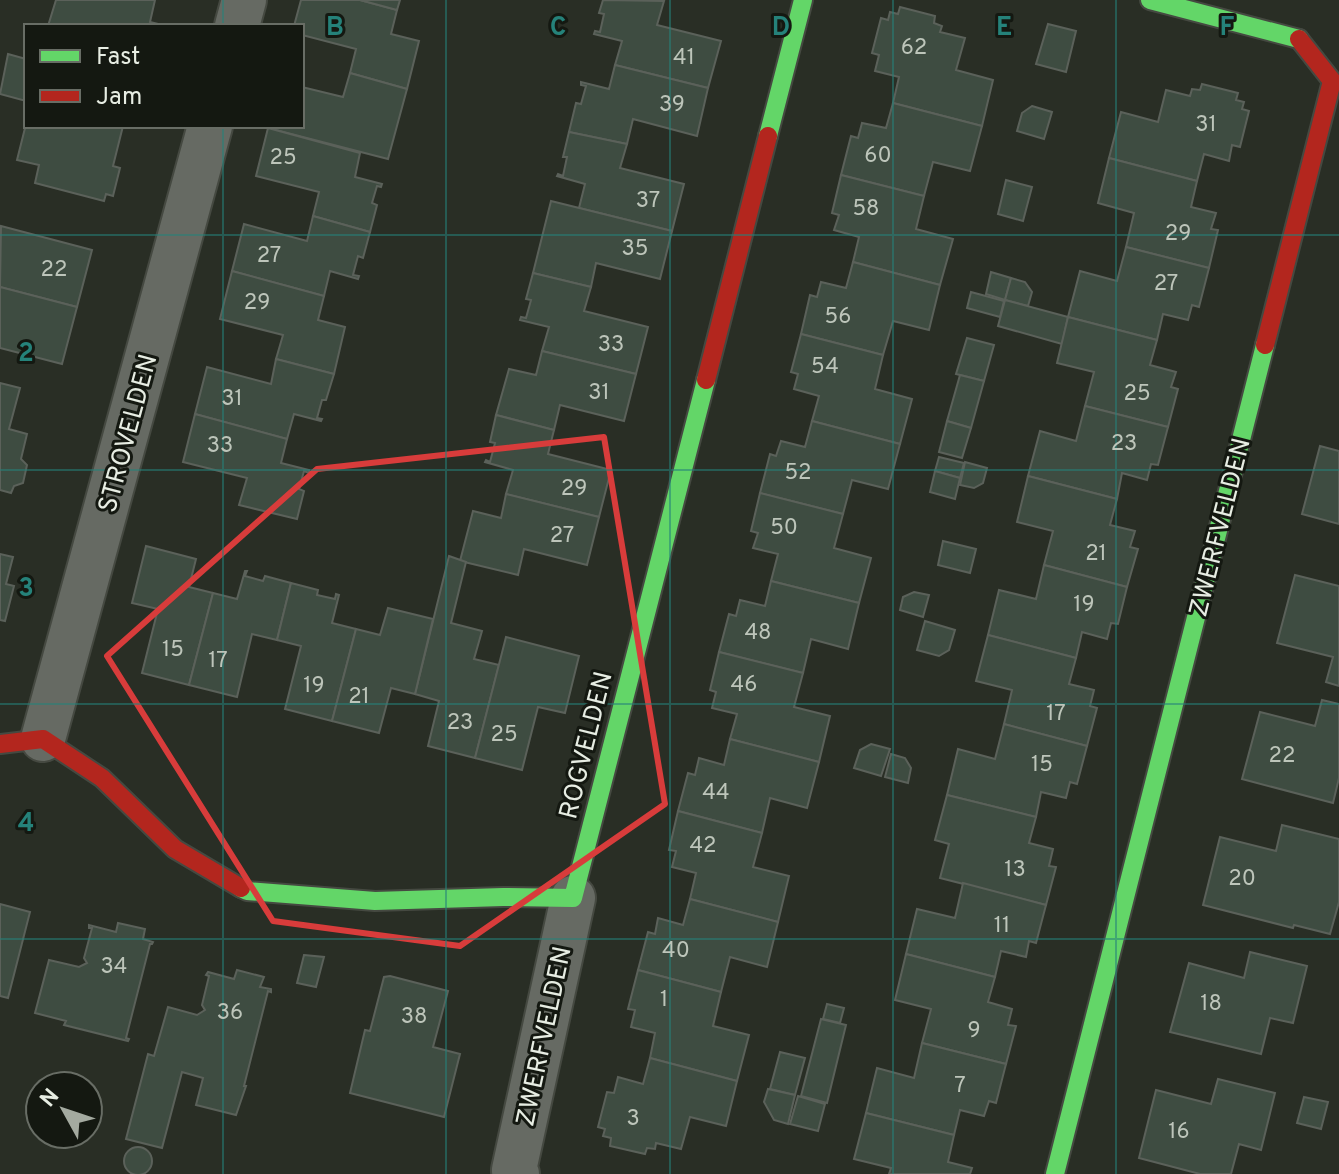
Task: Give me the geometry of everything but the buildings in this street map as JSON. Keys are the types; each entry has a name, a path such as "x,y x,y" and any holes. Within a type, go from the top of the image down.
{"street":[{"path":"238,24 244,0"},
{"name":"ROGVELDEN","path":"573,898 803,0"},
{"name":"ZWERFVELDEN","path":"1055,1174 1332,81 1299,39 1150,0"},
{"name":"STROVELDEN","path":"43,739 209,128"},
{"path":"0,744 43,739 102,778 175,849 247,891 375,901 573,898"},
{"name":"ZWERFVELDEN","path":"517,1174 514,1170 531,1086 573,898"}],"highlighted area":[{"path":"604,437 665,804 460,946 273,921 107,656 317,469"}],"traffic: fast":[{"path":"768,136 803,0"},
{"path":"1150,0 1299,39"},
{"path":"1055,1174 1265,345"},
{"path":"241,888 247,891 375,901 573,898 706,380"}],"traffic: jam":[{"path":"1265,345 1332,81 1299,39"},
{"path":"706,380 768,136"},
{"path":"0,744 43,739 102,778 175,849 241,888"}]}
